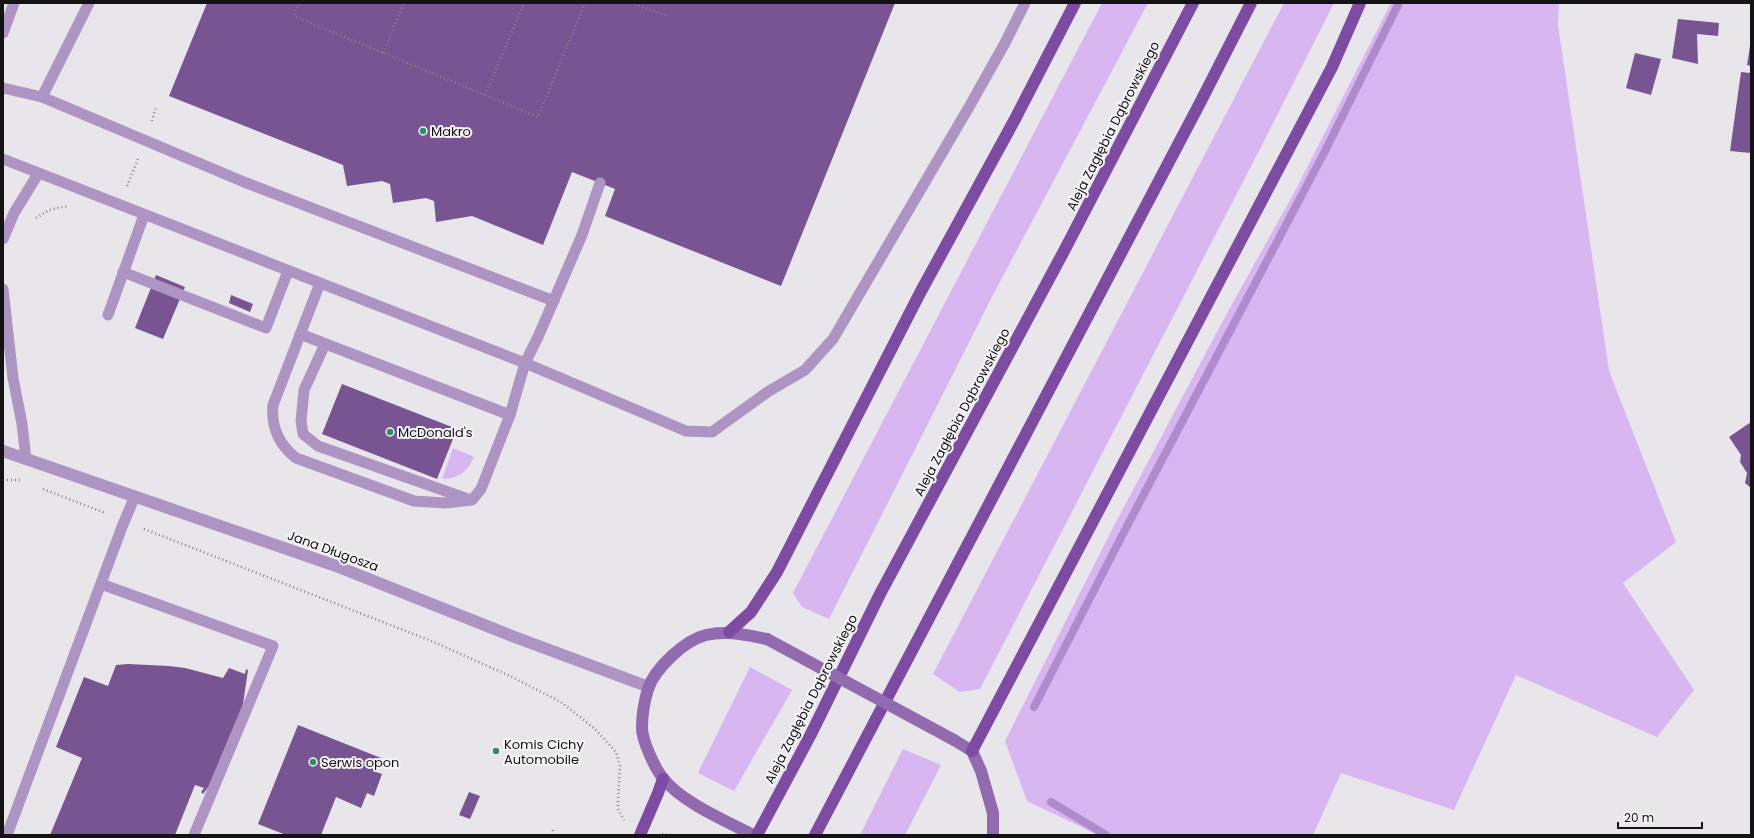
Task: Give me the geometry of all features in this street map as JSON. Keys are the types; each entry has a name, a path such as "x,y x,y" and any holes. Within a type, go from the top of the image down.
{"main road":[{"path":"729,632 751,612 777,572 920,293 1014,121 1075,3"},
{"name":"Aleja Zagłębia Dąbrowskiego","path":"757,835 810,736 880,594 1064,251 1193,3"},
{"path":"815,835 1202,101 1251,3"},
{"path":"972,751 1332,67 1360,3"},
{"path":"640,834 663,779"}],"street":[{"name":"Jana Długosza","path":"3,451 336,566 518,639 648,688"},
{"path":"753,835 685,798 663,779 649,752 642,730 643,708 648,688 664,664 678,649 707,634 729,632 767,639 972,751 981,771 993,813 993,835"}],"lane":[{"path":"3,34 14,3"},
{"path":"42,97 88,3"},
{"path":"3,159 38,174 525,363 686,431 712,432 769,391 805,370 833,339 972,101 1005,43 1025,3"},
{"path":"3,88 42,97 244,182 554,301"},
{"path":"3,239 14,213 38,174"},
{"path":"320,284 273,405 272,416 274,427 285,450 296,458 414,501 445,503 472,500 481,489 510,416 525,363 554,301 582,235 600,183"},
{"path":"108,315 144,215"},
{"path":"123,272 266,328 288,271"},
{"path":"3,289 13,378 22,424 26,459"},
{"path":"300,334 510,416"},
{"path":"325,344 304,390 301,421 303,434 318,446 472,500"},
{"path":"8,835 135,496"},
{"path":"101,584 273,646 194,835"}],"path":[{"path":"299,3 294,16 538,117 585,3"},
{"path":"383,53 404,3"},
{"path":"485,95 524,3"},
{"path":"631,3 668,16"},
{"path":"3,480 25,482"},
{"path":"40,488 429,640 510,676 561,702 595,729 616,752 620,765 618,809 625,821 640,834 671,835"},
{"path":"553,830 553,835"}],"shaded area":[{"path":"1102,3 1148,3 993,295 829,619 802,607 793,593"},
{"path":"1284,3 1334,3 980,689 960,692 933,674"},
{"path":"1391,3 1559,3 1558,25 1609,371 1676,542 1623,583 1694,690 1657,737 1516,675 1454,810 1341,773 1313,835 1098,835 1027,801 1005,741 1116,522 1226,315 1294,193"},
{"path":"453,448 474,457 469,467 458,476 442,479"},
{"path":"750,667 792,690 734,791 698,773"},
{"path":"903,749 941,765 905,835 860,835"}],"building":[{"path":"207,3 895,3 781,286 605,216 615,189 572,172 543,245 472,216 436,222 434,201 426,198 393,203 390,184 382,181 347,186 343,165 169,96"},
{"path":"1678,19 1719,23 1718,36 1697,34 1698,64 1672,58"},
{"path":"1751,46 1751,66 1747,65"},
{"path":"1635,53 1661,59 1651,95 1626,88"},
{"path":"1741,72 1751,73 1751,153 1730,151"},
{"path":"156,275 185,287 163,339 135,328"},
{"path":"231,295 253,304 250,312 229,303"},
{"name":"McDonald's","path":"342,384 457,429 437,479 322,434"},
{"path":"1751,422 1751,488 1745,483 1747,473 1740,462 1741,455 1729,437"},
{"path":"128,664 185,668 223,678 229,668 245,674 246,669 248,670 242,711 209,786 203,794 201,792 204,788 195,785 175,835 50,835 82,758 56,747 84,677 108,686 116,665"},
{"path":"298,725 381,758 376,772 382,774 374,796 367,793 361,808 336,797 321,835 286,835 258,824"},
{"path":"469,792 480,796 470,819 459,815"}],"waterway":[{"path":"1034,707 1126,528 1325,151 1399,3"},
{"path":"1051,802 1106,835"}],"place":[{"name":"Makro","path":"423,131"},
{"name":"McDonald's","path":"390,432"},
{"name":"Komis Cichy Automobile","path":"496,751"},
{"name":"Serwis opon","path":"313,762"}]}
